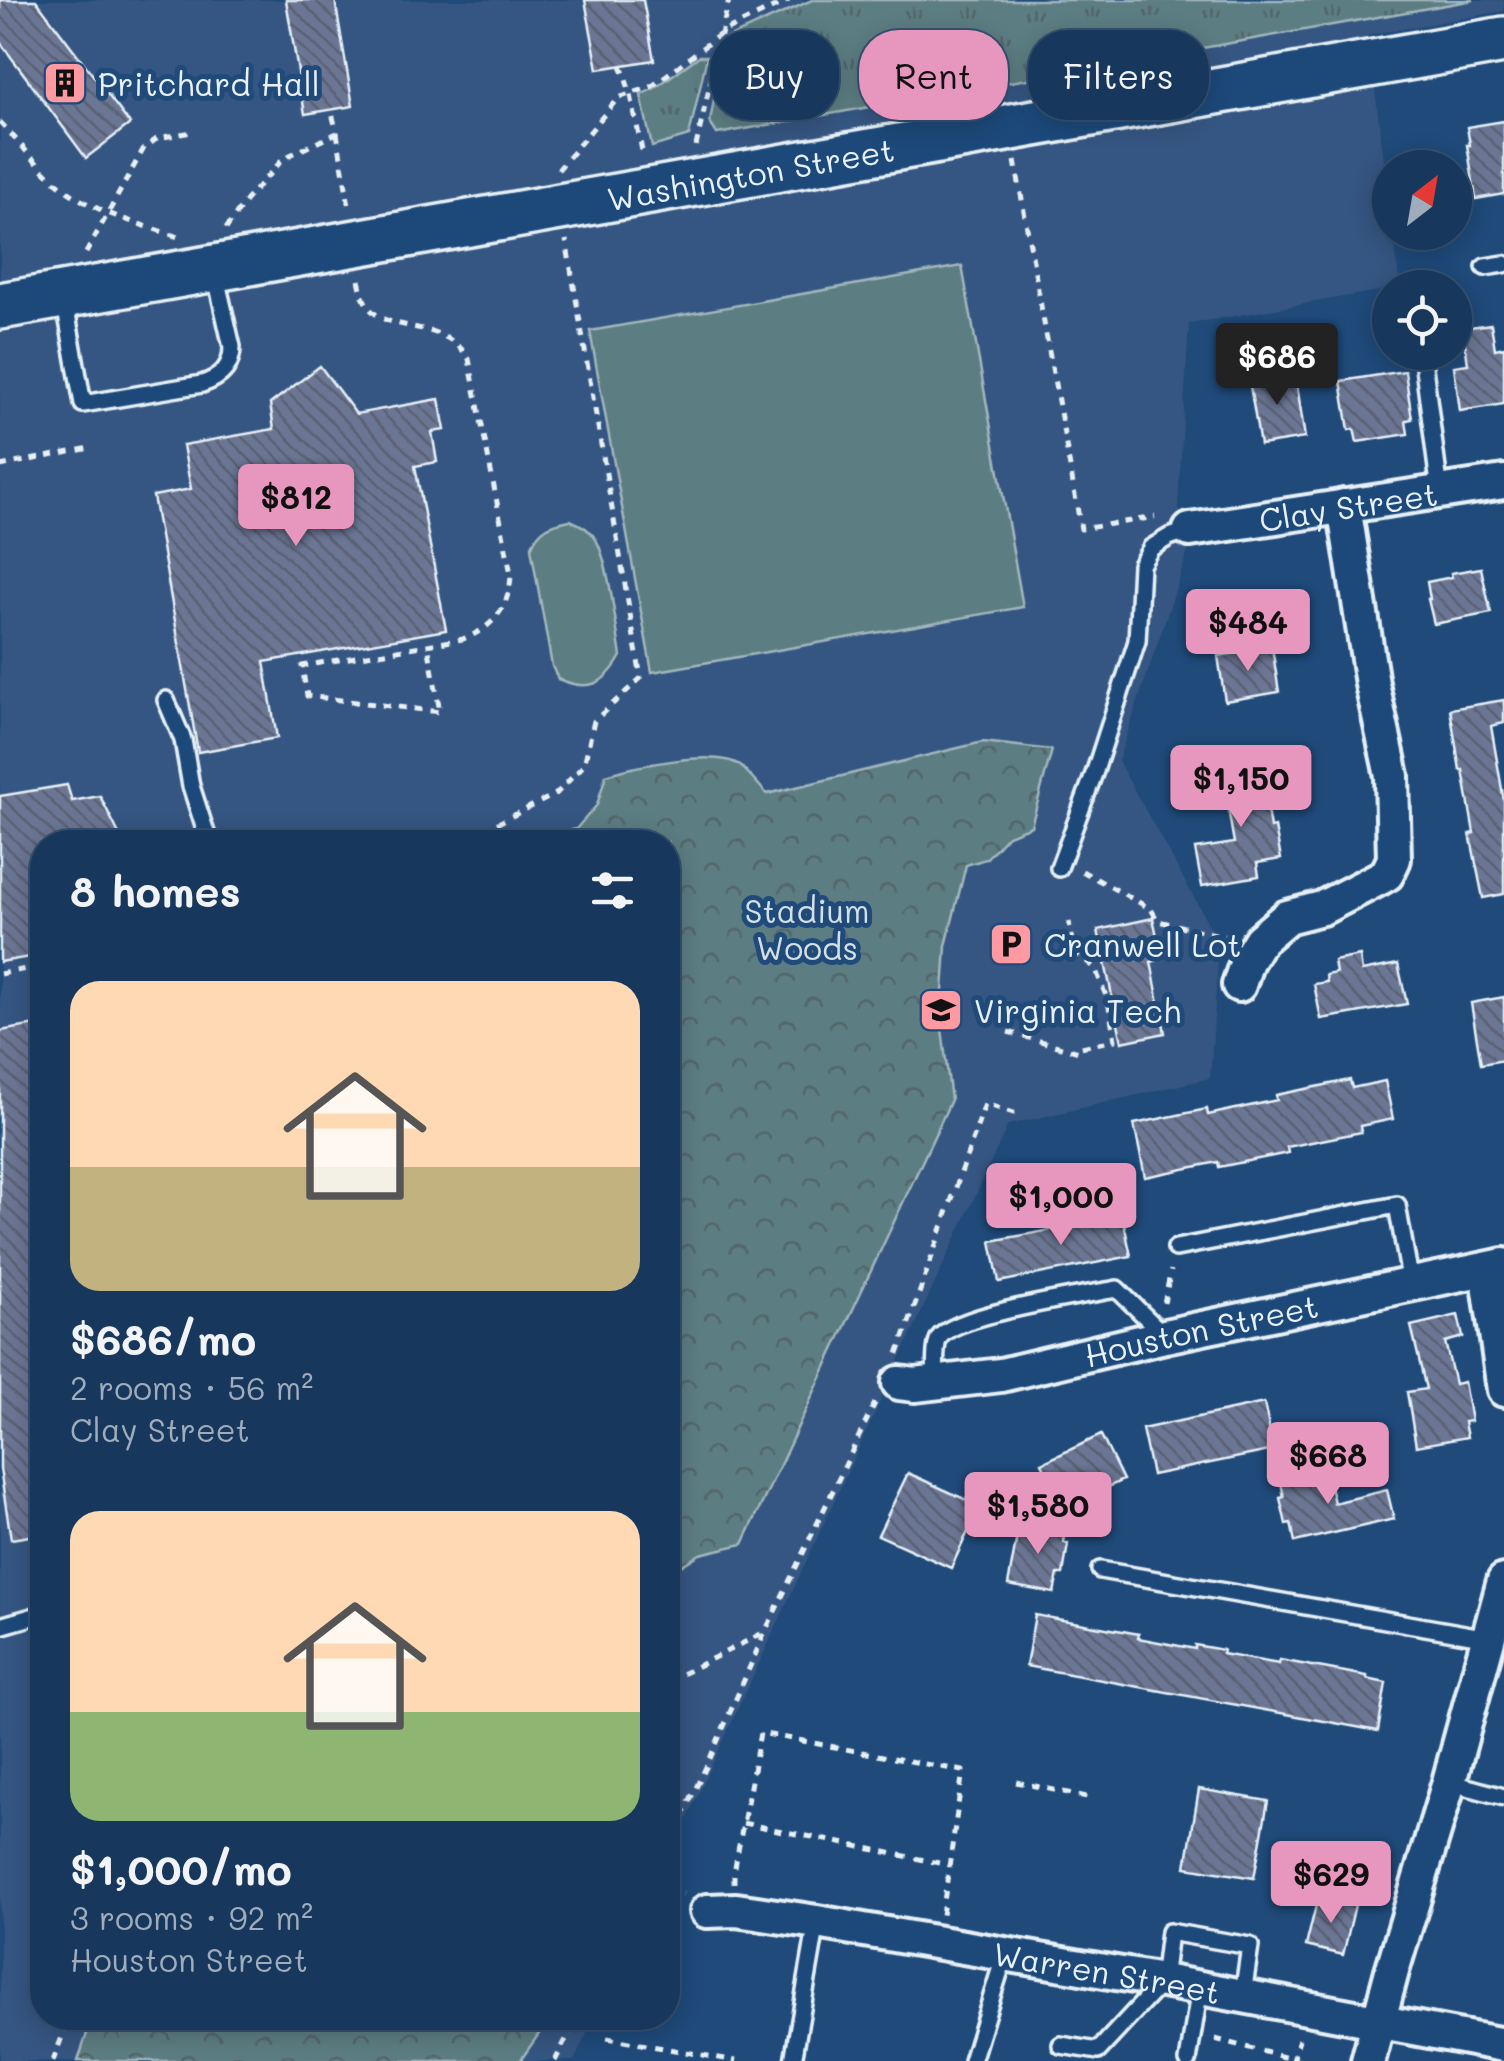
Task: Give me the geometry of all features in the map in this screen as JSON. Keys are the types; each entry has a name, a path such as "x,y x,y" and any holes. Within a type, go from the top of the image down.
{"main road":[{"name":"Washington Street","path":"0,306 74,275 208,246 561,204 1504,40"}],"street":[{"name":"Clay Street","path":"1180,522 1344,506 1504,482"},
{"path":"1239,986 1247,961 1260,940 1287,917 1322,908 1387,874 1392,864 1392,776 1372,684 1344,506"},
{"path":"1496,1267 1504,1390"},
{"name":"Houston Street","path":"891,1380 916,1385 1000,1375 1165,1336 1496,1267"},
{"path":"1368,2061 1504,1581"},
{"name":"Warren Street","path":"710,1905 1163,1980 1504,2044"}],"lane":[{"path":"74,275 83,404 202,384 219,376 232,358 208,246"},
{"path":"1486,267 1504,264"},
{"path":"1424,370 1440,492"},
{"path":"1059,868 1137,641 1142,565 1151,548 1169,537 1180,522"},
{"path":"166,700 183,740 191,786 205,830"},
{"path":"1176,1248 1397,1205 1412,1284"},
{"path":"935,1384 940,1337 976,1318 1117,1289 1165,1336"},
{"path":"1100,1570 1488,1638"},
{"path":"0,1626 30,1617"},
{"path":"1449,1782 1504,1796"},
{"path":"793,2061 817,1922"},
{"path":"1061,2045 1098,2051 1163,1980 1169,1932 1250,1946 1243,1996"},
{"path":"972,2061 1004,1954"},
{"path":"1188,2061 1200,1988"}],"path":[{"path":"723,30 728,0"},
{"path":"727,30 789,0"},
{"path":"556,172 618,98 651,87 710,42"},
{"path":"621,66 644,156"},
{"path":"696,146 710,87"},
{"path":"331,109 350,209"},
{"path":"0,122 60,186 106,213 208,246 284,158 337,133"},
{"path":"74,275 144,148 158,138 192,132"},
{"path":"1015,158 1081,529 1180,522"},
{"path":"488,830 556,794 584,765 594,722 641,678 566,239"},
{"path":"358,277 367,306 379,317 444,335 468,358 504,537 510,589 502,611 474,635 302,666 307,696 440,712 428,645"},
{"path":"0,466 90,448"},
{"path":"1080,870 1151,909 1158,921 1217,936"},
{"path":"1008,1032 1079,1052 1080,1048 1115,1040 1108,1001 1096,968 1075,952 1069,922"},
{"path":"0,974 30,968"},
{"path":"680,1820 765,1632 891,1380 985,1104 1020,1115"},
{"path":"680,1675 765,1632"},
{"path":"680,1893 710,1905 734,1872 760,1733 963,1771 938,1942"},
{"path":"1016,1782 1092,1798"},
{"path":"743,1823 949,1865"},
{"path":"53,2061 65,2030"},
{"path":"555,2061 571,2030"},
{"path":"1193,2032 1295,2060 1299,2040"},
{"path":"607,2038 736,2061"}],"shaded area":[{"name":"Virginia Tech","path":"0,0 1504,0 1504,11 1368,35 1383,150 1372,150 1372,250 1395,250 1398,270 1372,270 1372,292 1189,324 1178,505 1188,552 1118,761 1219,943 1210,1078 1008,1125 680,1834 680,830 30,830 30,2030 588,2030 574,2061 0,2061"}],"green space":[{"path":"812,0 1474,0 1209,47 1209,30 1028,30 1028,79 1008,82 1008,30 859,30 859,109 839,112 839,30 745,30"},
{"path":"699,56 707,56 689,136 652,147 641,95"},
{"path":"711,120 796,120 717,134"},
{"path":"962,266 1023,607 652,672 590,331"},
{"path":"570,520 590,532 600,548 621,656 609,674 587,685 558,679 552,666 531,548 546,528"},
{"name":"Stadium Woods","path":"983,742 1052,750 1031,826 1008,835 986,859 966,865 946,946 941,1021 951,1100 743,1544 700,1554 680,1566 680,830 572,830 597,805 606,775 635,767 694,759 728,760 743,768 767,794"},
{"path":"88,2030 542,2030 520,2061 78,2061"}],"building":[{"name":"Pritchard Hall","path":"0,0 36,0 130,124 86,158 0,42"},
{"path":"286,0 335,0 353,106 305,114"},
{"path":"585,0 643,0 654,60 598,69"},
{"path":"1504,121 1504,194 1476,199 1467,127"},
{"path":"1491,324 1495,349 1504,347 1504,404 1460,411 1455,370 1472,370 1472,327"},
{"path":"320,366 356,414 439,399 445,430 432,432 437,462 415,466 446,630 264,662 277,738 198,752 153,496 191,489 183,445 274,429 270,404"},
{"path":"1278,368 1281,381 1296,379 1305,438 1260,445 1250,386 1257,385 1255,372"},
{"path":"1405,371 1412,419 1406,420 1408,434 1357,442 1354,429 1349,430 1341,381"},
{"path":"1481,568 1491,613 1434,624 1427,582"},
{"path":"1272,647 1279,692 1225,701 1218,656"},
{"path":"1504,700 1504,723 1491,726 1504,801 1504,894 1483,898 1450,709"},
{"path":"1259,761 1270,828 1275,827 1281,859 1257,863 1259,876 1202,886 1195,849 1234,843 1221,768"},
{"path":"67,785 72,801 100,796 117,830 30,830 30,957 0,962 0,796"},
{"path":"1153,918 1162,959 1151,962 1165,1033 1122,1042 1098,930"},
{"path":"1360,956 1362,971 1398,964 1407,1004 1321,1019 1314,984 1327,982 1326,975 1336,973 1334,961"},
{"path":"1504,997 1504,1060 1481,1064 1471,1003"},
{"path":"30,1026 30,1536 11,1539 0,1469 0,1031"},
{"path":"1350,1080 1352,1088 1385,1081 1393,1119 1360,1126 1361,1132 1287,1147 1288,1153 1145,1177 1134,1124 1207,1109 1208,1115 1277,1100 1276,1095"},
{"path":"1122,1214 1131,1256 999,1282 991,1241"},
{"path":"1458,1315 1463,1337 1445,1342 1455,1384 1464,1382 1471,1421 1464,1422 1467,1437 1416,1446 1407,1392 1426,1389 1411,1326"},
{"path":"1264,1403 1274,1450 1152,1475 1142,1429"},
{"path":"1101,1435 1123,1480 1064,1508 1042,1463"},
{"path":"1326,1468 1334,1503 1387,1490 1394,1519 1295,1542 1291,1523 1286,1524 1280,1478"},
{"path":"908,1473 980,1506 951,1568 878,1535"},
{"path":"1020,1520 1066,1528 1064,1543 1068,1544 1063,1574 1058,1574 1054,1593 1008,1585"},
{"path":"1035,1615 1139,1634 1138,1638 1195,1649 1195,1645 1223,1650 1222,1654 1367,1676 1386,1683 1378,1731 1026,1666"},
{"path":"1199,1789 1268,1801 1254,1878 1186,1867"},
{"path":"1318,1897 1355,1905 1343,1955 1306,1946"}],"place":[{"name":"Pritchard Hall","path":"65,83"},
{"name":"Cranwell Lot","path":"1011,944"},
{"name":"Virginia Tech","path":"941,1010"}]}
